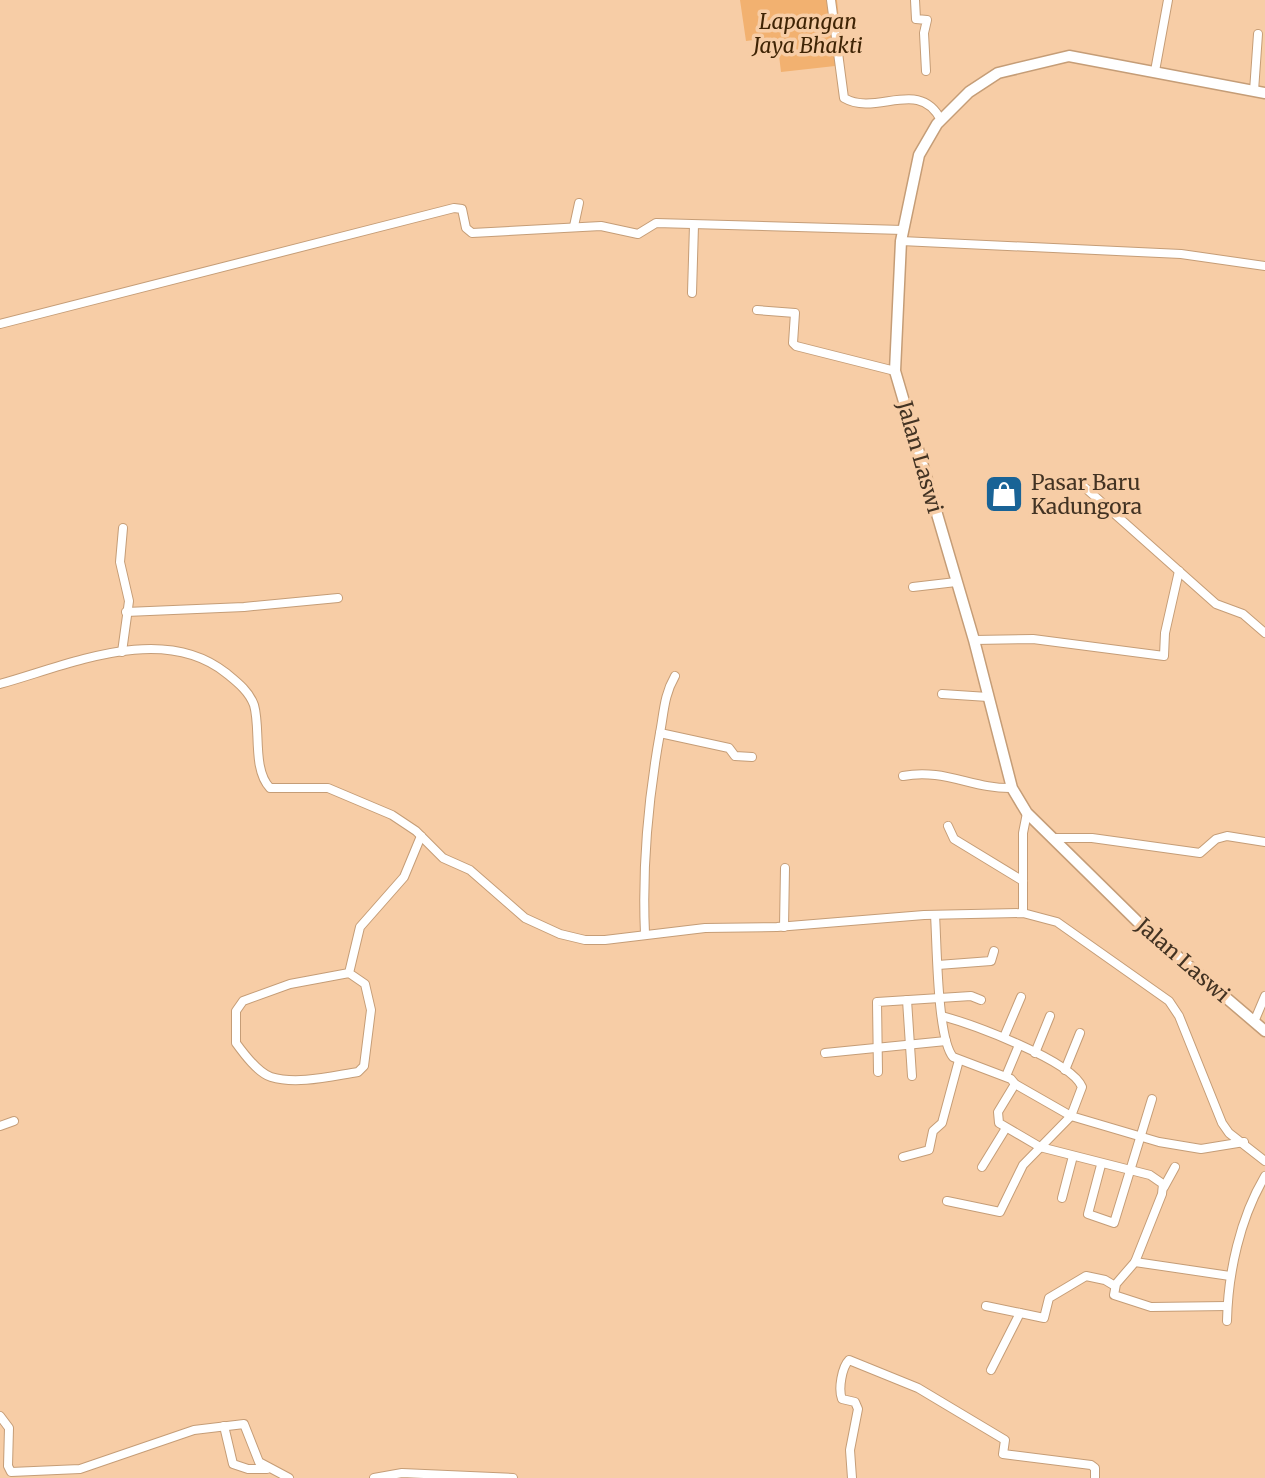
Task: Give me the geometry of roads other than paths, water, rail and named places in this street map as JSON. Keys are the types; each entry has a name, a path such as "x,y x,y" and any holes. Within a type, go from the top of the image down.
{"street":[{"path":"831,0 844,98 866,102 921,100 934,107 941,120"},
{"path":"915,0 916,19 927,20 924,33 926,71"},
{"path":"1155,71 1168,0"},
{"path":"1258,34 1260,92"},
{"name":"Jalan Laswi","path":"1260,92 1069,56 1021,65 983,82 941,120 919,155 902,235 895,371 974,640 1012,788 1027,813 1142,926 1265,1031"},
{"path":"574,226 579,204"},
{"path":"0,324 445,209 462,209 466,228 472,233 574,226 609,227 638,234 656,223 902,235 1181,254 1265,266"},
{"path":"692,293 694,225"},
{"path":"757,310 796,313 793,343 796,346 895,371"},
{"path":"1081,484 1216,604 1243,614 1265,633"},
{"path":"122,652 128,594 122,579 120,562 123,528"},
{"path":"974,640 1034,639 1164,656 1165,633 1179,571"},
{"path":"913,587 956,582"},
{"path":"125,612 248,607 338,598"},
{"path":"0,684 122,652 169,649 191,654 217,666 248,693 254,706 262,775 270,788 328,788 392,816 421,836 443,858 470,870 525,918 560,934 605,940 705,928 784,927 935,915 1023,913 1056,922 1169,1001 1179,1016 1222,1123 1229,1133 1244,1142 1265,1161"},
{"path":"645,934 643,890 647,831 660,733 668,689 675,676"},
{"path":"942,694 988,697"},
{"path":"660,733 729,748 735,756 752,757"},
{"path":"903,776 926,772 981,785 1012,788"},
{"path":"1023,913 1027,813"},
{"path":"948,826 954,839 1023,881"},
{"path":"349,972 360,927 404,877 421,836"},
{"path":"1052,838 1091,838 1200,853 1216,839 1227,836 1265,842"},
{"path":"784,927 786,868"},
{"path":"935,915 942,1016 950,1054 959,1060 1006,1076 1071,1116 1139,1136 1201,1149 1244,1142"},
{"path":"938,965 991,961 994,951"},
{"path":"349,972 365,984 371,1010 364,1066 358,1072 313,1079 272,1077 263,1073 236,1043 236,1011 243,1001 298,982 349,972"},
{"path":"878,1072 877,1002 971,996 981,1000"},
{"path":"1254,1022 1265,996"},
{"path":"1004,1037 1021,997"},
{"path":"906,1000 912,1076"},
{"path":"942,1016 1004,1037 1065,1070 1082,1087 1071,1116 1023,1166 1000,1212 947,1201"},
{"path":"1035,1053 1050,1016"},
{"path":"1065,1070 1080,1033"},
{"path":"825,1053 946,1041"},
{"path":"1006,1076 1019,1045"},
{"path":"903,1157 929,1150 933,1131 942,1123 959,1060"},
{"path":"1015,1084 998,1112 999,1123 1006,1128 1040,1147 1101,1165 1150,1175 1162,1181 1164,1187"},
{"path":"1101,1165 1088,1214 1112,1223 1153,1099"},
{"path":"0,1126 14,1121"},
{"path":"982,1167 1006,1128"},
{"path":"1062,1198 1073,1156"},
{"path":"1175,1167 1164,1187 1135,1262 1118,1283 1114,1295 1151,1307 1227,1306"},
{"path":"1227,1321 1230,1276 1250,1207 1265,1176"},
{"path":"1135,1262 1230,1276"},
{"path":"986,1306 1045,1318 1049,1298 1086,1276 1118,1283"},
{"path":"991,1370 1020,1313"},
{"path":"852,1478 850,1450 858,1409 855,1402 842,1399 840,1394 845,1365 849,1360 918,1388 957,1409 1005,1440 1003,1454 1091,1465 1095,1468 1095,1478"},
{"path":"0,1416 9,1427 8,1466 12,1472 80,1469 194,1430 246,1425 255,1457 268,1469"},
{"path":"224,1426 233,1464 268,1469 289,1478"},
{"path":"374,1478 402,1473 513,1478"}],"place":[{"name":"Pasar Baru Kadungora","path":"1004,494"}],"park label":[{"name":"Lapangan Jaya Bhakti","path":"808,33"}]}
